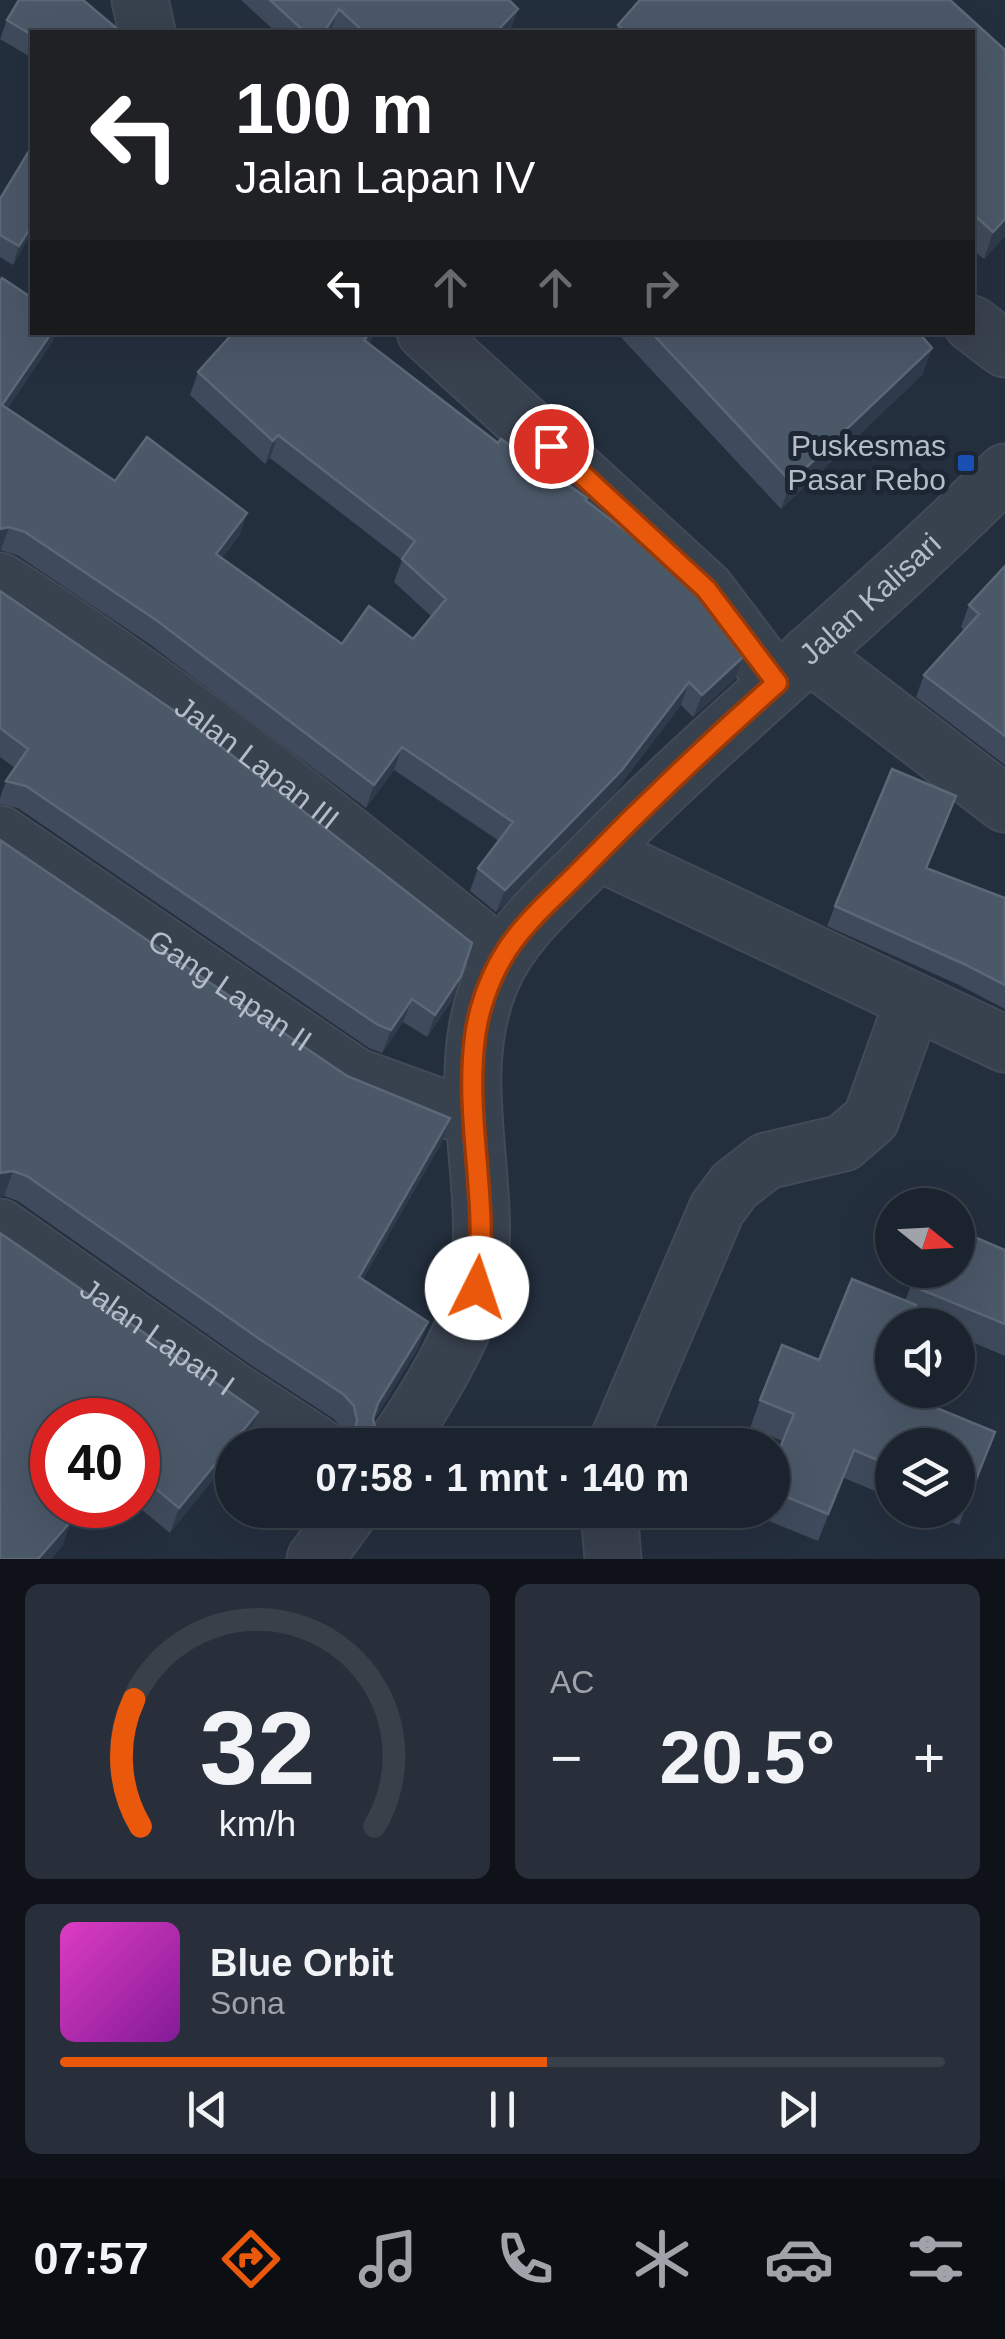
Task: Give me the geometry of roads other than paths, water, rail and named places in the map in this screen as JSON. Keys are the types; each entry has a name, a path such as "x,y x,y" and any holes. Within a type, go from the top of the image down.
{"street":[{"path":"140,0 147,30"},
{"path":"975,326 1005,349"},
{"path":"428,335 793,668 1005,804"},
{"name":"Jalan Kalisari","path":"405,1428 458,1334 477,1288 481,1243 473,1118 475,1034 502,957 521,931 649,799 889,586 1005,472"},
{"name":"Jalan Lapan III","path":"0,581 87,636 363,845 502,957"},
{"name":"Gang Lapan II","path":"0,834 355,1076 473,1118"},
{"path":"598,852 1005,1044"},
{"path":"623,1428 718,1209 734,1186 766,1162 843,1143 870,1119 913,1002"},
{"name":"Jalan Lapan I","path":"0,1227 290,1428"},
{"path":"315,1559 338,1528"},
{"path":"610,1528 613,1559"}],"place":[{"name":"Puskesmas Pasar Rebo","path":"966,463"}]}
